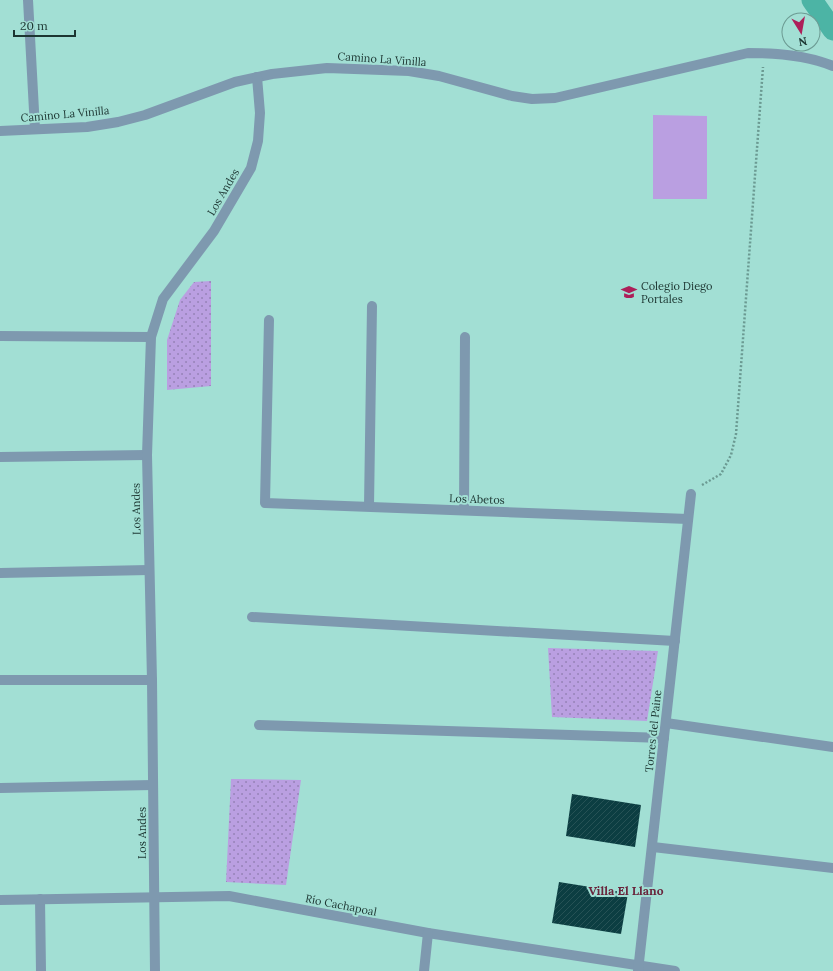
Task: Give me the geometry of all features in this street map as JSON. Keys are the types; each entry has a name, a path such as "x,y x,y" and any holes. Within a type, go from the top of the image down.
{"street":[{"path":"28,0 35,129"},
{"name":"Camino La Vinilla","path":"0,131 87,126 118,122 145,115 235,82 272,74 327,68 402,71 439,76 532,99 555,98 729,56 748,53 802,57 833,65"},
{"name":"Los Andes","path":"155,971 152,680 147,455 151,337 163,299 214,231 251,168 258,141 260,113 257,77"},
{"path":"369,506 372,306"},
{"name":"Los Abetos","path":"269,320 265,503 688,519"},
{"path":"0,336 151,337"},
{"path":"464,510 465,337"},
{"path":"0,457 147,455"},
{"name":"Torres del Paine","path":"638,968 653,847 691,494"},
{"path":"0,574 149,570"},
{"path":"252,617 675,641"},
{"path":"0,680 152,680"},
{"path":"666,723 833,748"},
{"path":"259,725 664,738"},
{"path":"0,788 153,785"},
{"path":"653,847 833,868"},
{"name":"Río Cachapoal","path":"0,900 154,896 229,896 428,933 638,968 675,971"},
{"path":"40,899 41,971"},
{"path":"424,971 428,933"}],"path":[{"path":"691,494 701,485 721,474 731,455 736,434 764,53"}],"shaded area":[{"path":"653,115 707,116 707,199 653,199"},
{"path":"211,281 211,386 167,390 167,340 180,300 194,282"},
{"path":"548,648 658,651 647,721 552,717"},
{"path":"231,779 301,780 286,885 226,882"}],"building":[{"path":"572,794 641,805 635,847 566,836"},
{"path":"559,882 628,893 621,934 552,923"}],"waterway":[{"path":"812,0 833,30"}],"place":[{"name":"Colegio Diego Portales","path":"629,292"}],"district":[{"name":"Villa El Llano","path":"626,891"}]}
